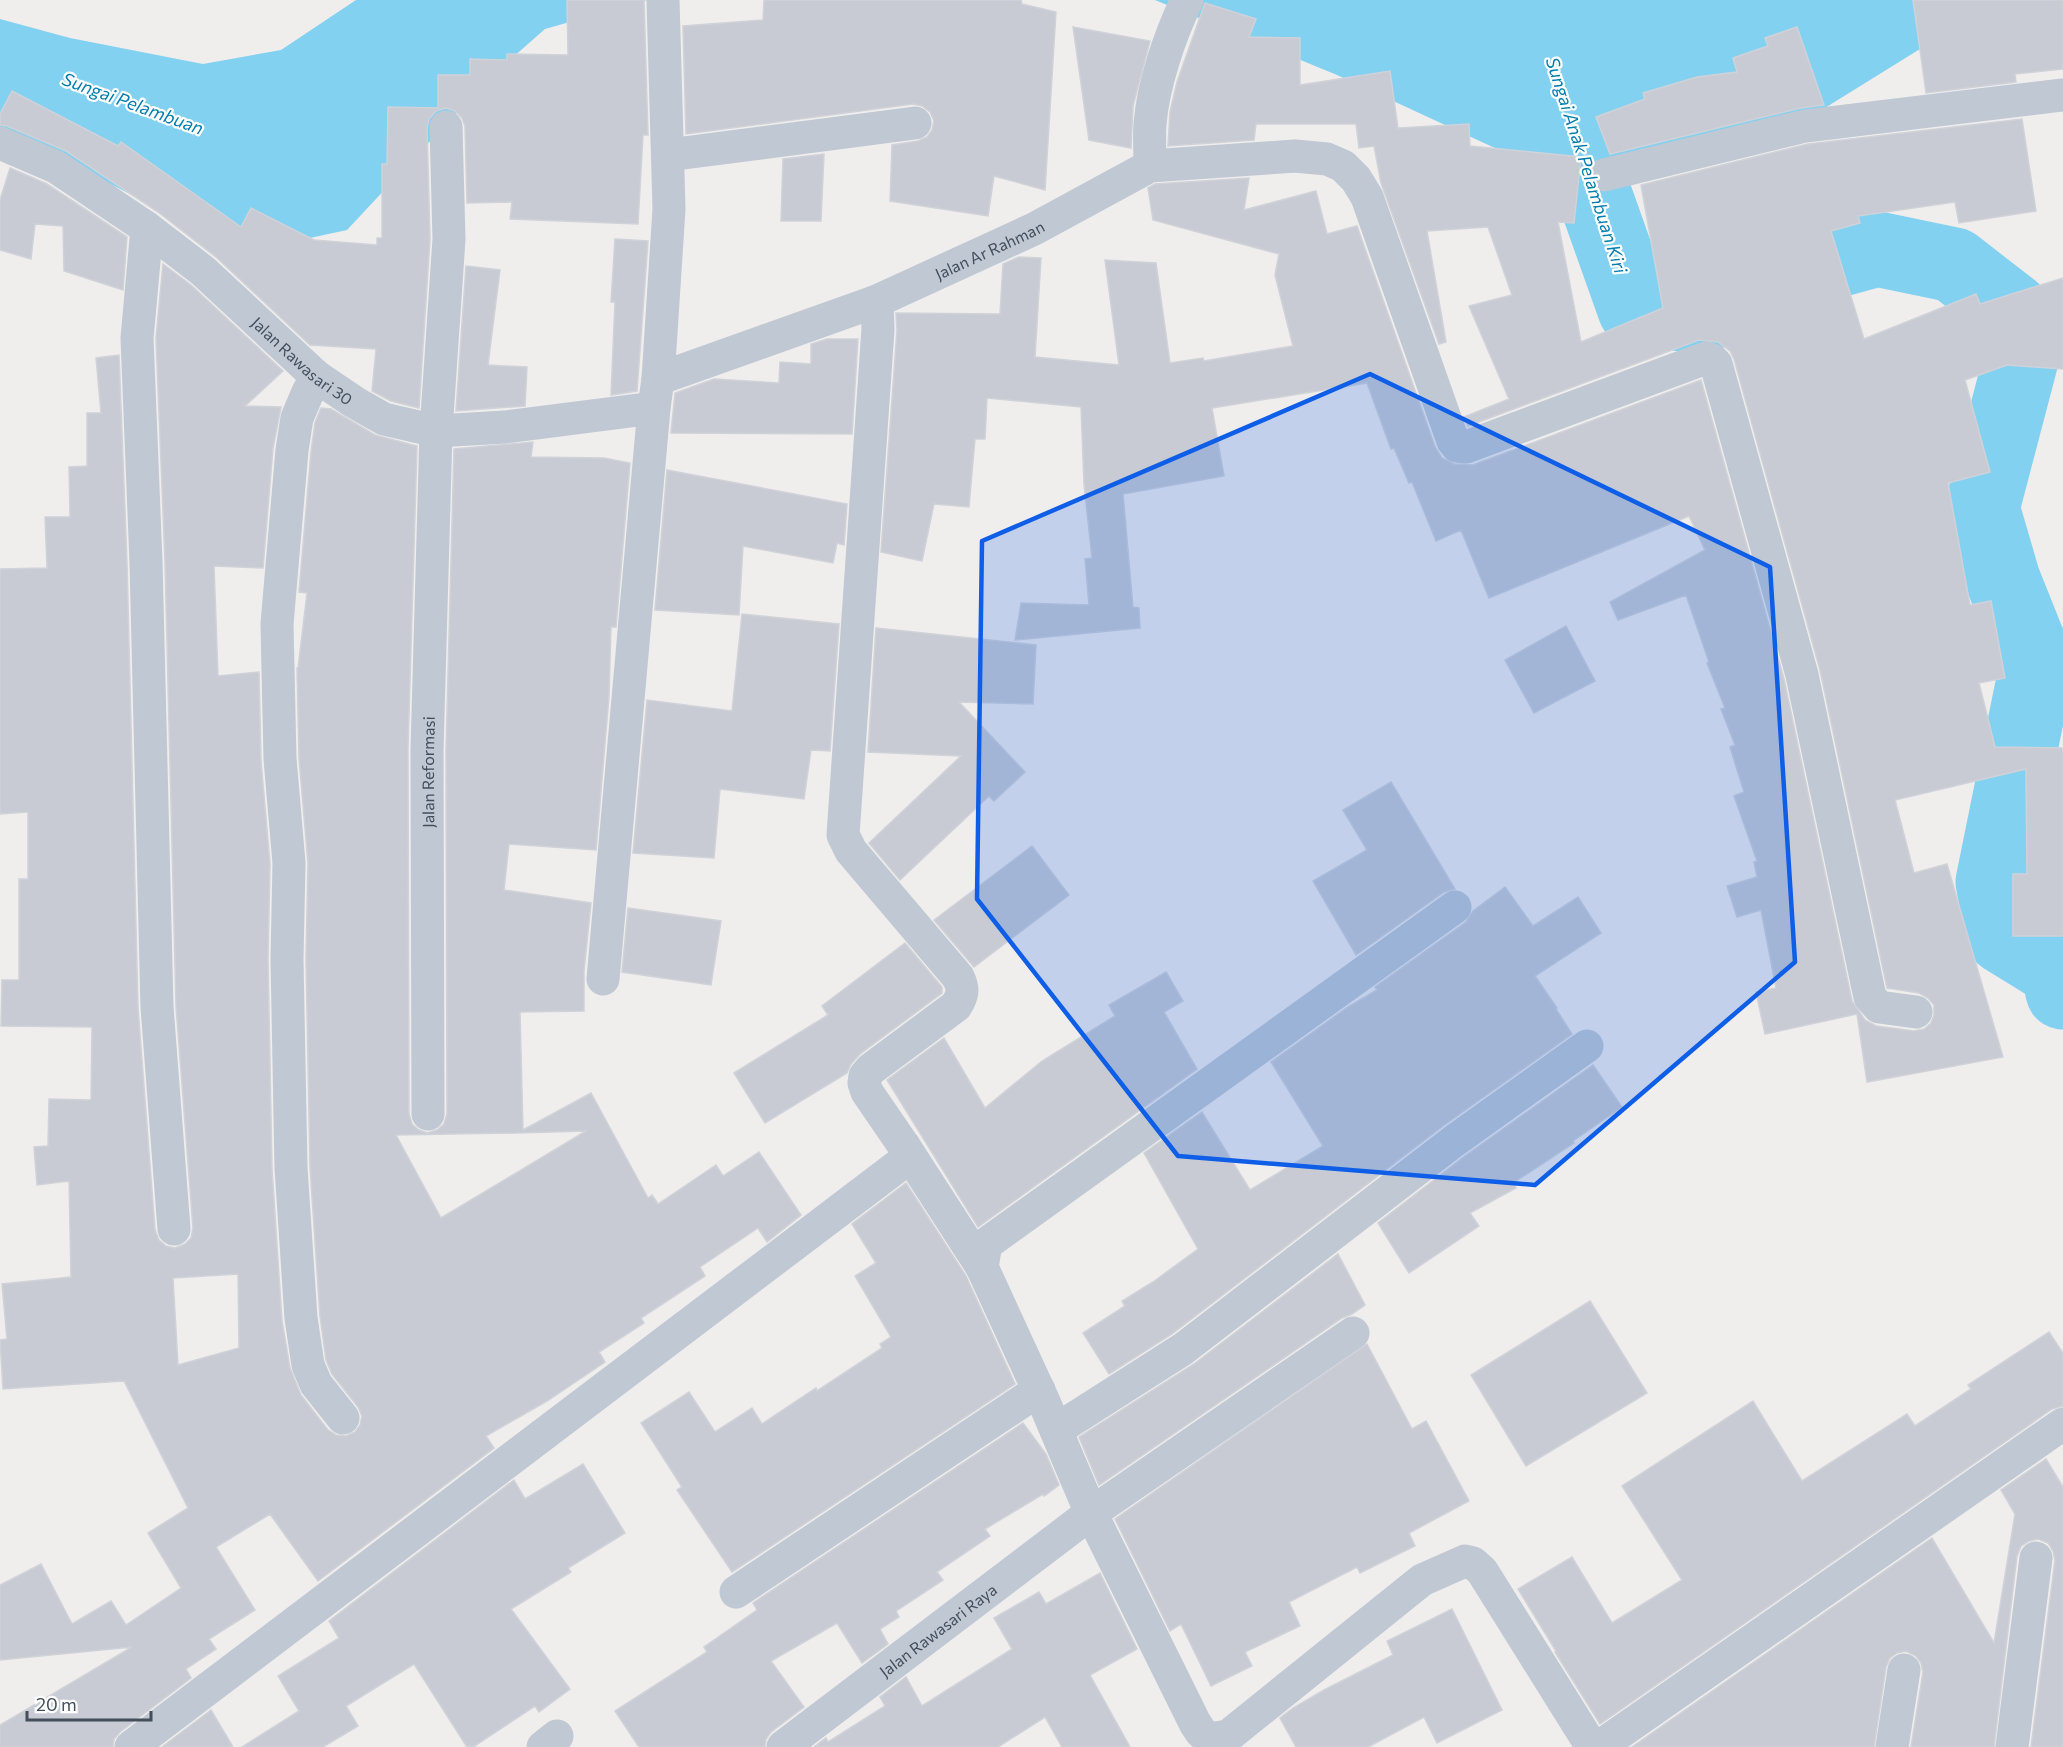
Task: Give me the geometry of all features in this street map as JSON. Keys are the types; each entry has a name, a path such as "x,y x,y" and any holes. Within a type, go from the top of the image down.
{"street":[{"path":"1183,8 1173,30 1155,97 1150,124 1150,166 1295,156 1327,159 1343,166 1356,179 1367,197 1453,441 1457,446 1466,447 1706,358 1716,364 1802,675 1870,997 1879,1007 1916,1012"},
{"path":"603,979 656,393 669,209 664,13"},
{"path":"1604,175 1805,126 2063,94"},
{"path":"668,155 915,123"},
{"name":"Jalan Reformasi","path":"428,1114 428,750 436,431 449,239 446,127"},
{"name":"Jalan Rawasari 30","path":"0,143 56,167 147,228 203,271 317,376 360,406 384,419 436,431 505,427 656,393"},
{"name":"Jalan Ar Rahman","path":"656,393 877,301 1034,229 1150,166"},
{"path":"147,228 137,338 146,562 157,1007 174,1229"},
{"path":"877,301 878,329 843,835 856,857 958,977 962,987 962,996 956,1006 877,1064 866,1076 864,1083 867,1092 982,1267 1039,1390 1091,1513 1195,1723 1210,1743 1228,1736 1422,1580 1465,1561 1473,1563 1482,1571 1592,1747"},
{"path":"317,376 297,418 292,450 277,624 280,759 289,863 287,959 291,1156 301,1318 308,1365 316,1384 343,1418"},
{"path":"982,1267 986,1244 1455,907"},
{"path":"1056,1430 1182,1349 1454,1141 1587,1046"},
{"path":"131,1747 903,1162 906,1153 904,1146"},
{"name":"Jalan Rawasari Raya","path":"783,1747 1091,1513 1353,1333"},
{"path":"736,1592 1039,1390"},
{"path":"1599,1747 2063,1424"},
{"path":"2012,1747 2036,1558"},
{"path":"1892,1747 1904,1670"}],"highlighted area":[{"path":"1370,374 1770,567 1795,962 1535,1185 1178,1156 977,899 982,541"}],"water":[{"name":"Sungai Pelambuan","path":"356,0 647,0 545,29 488,79 347,230 236,254 163,211 0,127 0,19 70,38 203,64 281,50"},
{"path":"1155,0 1999,0 1820,111 1621,165 1497,149 1337,75"}],"building":[{"path":"567,0 644,0 648,135 643,135 638,224 510,219 512,202 467,203 465,126 462,118 455,111 446,108 436,111 429,119 427,128 430,239 419,408 391,401 372,391 376,349 310,345 216,257 158,212 66,151 0,125 0,114 12,91 118,146 121,142 241,227 251,208 314,240 377,245 377,238 382,238 382,164 387,164 388,107 438,108 438,75 470,75 470,59 507,60 507,54 568,55"},
{"path":"764,0 1021,0 1022,4 1056,12 1045,190 994,176 988,216 890,201 892,145 918,141 927,137 932,130 934,121 930,112 922,106 913,104 686,134 683,26 763,20"},
{"path":"1913,0 2063,0 2063,69 2015,74 2016,82 1926,93"},
{"path":"1205,3 1256,19 1249,37 1300,38 1300,85 1390,71 1398,128 1469,124 1470,146 1581,157 1574,223 1558,222 1581,342 1663,308 1641,185 1808,144 2022,119 2036,211 1959,223 1955,202 1858,216 1860,223 1831,231 1864,339 1976,294 1980,304 2063,278 2063,369 2007,365 1965,380 1990,472 1948,483 1970,605 1991,601 2005,678 1979,683 1995,747 2063,748 2063,936 2013,936 2013,874 2027,874 2026,769 1895,800 1914,873 1947,864 2003,1057 1867,1082 1857,1014 1765,1034 1756,992 1776,988 1761,910 1737,917 1727,886 1757,877 1754,862 1757,861 1734,796 1744,792 1730,747 1735,745 1721,709 1725,708 1707,663 1709,662 1686,595 1618,620 1610,602 1705,550 1689,516 1489,598 1461,530 1436,541 1412,482 1409,483 1394,448 1391,449 1367,383 1212,408 1224,476 1123,494 1133,607 1139,608 1140,628 1015,640 1021,603 1089,605 1085,559 1092,558 1084,484 1081,407 987,398 985,439 975,439 969,507 934,504 922,561 881,552 897,330 896,313 1000,314 1003,264 1019,257 1041,258 1035,357 1119,365 1105,260 1156,263 1170,363 1203,358 1204,361 1293,346 1275,275 1279,254 1153,220 1148,188 1155,184 1249,178 1244,210 1316,191 1327,234 1357,226 1435,447 1442,458 1454,464 1473,465 1701,380 1784,679 1852,1001 1865,1020 1876,1026 1914,1031 1924,1029 1931,1023 1934,1005 1928,998 1919,993 1887,988 1820,670 1730,351 1718,342 1699,340 1468,426 1464,417 1509,399 1469,306 1512,295 1488,227 1427,231 1446,342 1439,344 1381,183 1374,146 1359,148 1356,124 1256,124 1254,140 1168,146 1170,112 1177,82"},
{"path":"1073,27 1150,41 1133,106 1131,148 1089,140"},
{"path":"1797,27 1824,105 1801,108 1610,154 1596,117 1645,99 1643,93 1697,77 1737,72 1733,58 1768,46 1765,38"},
{"path":"824,154 821,221 781,221 783,159"},
{"path":"10,168 47,184 127,237 123,290 64,271 63,226 35,224 31,259 0,250 0,200"},
{"path":"615,239 648,241 637,391 611,395 615,302 611,302"},
{"path":"163,264 191,285 283,371 245,406 281,407 273,448 263,568 214,566 218,676 259,672 261,761 270,864 268,959 272,1169 282,1321 290,1368 301,1395 328,1430 336,1435 346,1436 355,1432 360,1425 362,1416 358,1407 332,1374 326,1360 320,1316 310,1167 306,959 308,863 299,758 297,668 307,593 299,592 311,452 315,423 321,408 331,409 375,435 417,446 408,749 409,1114 412,1124 427,1133 437,1130 444,1124 447,1114 446,750 454,449 533,442 531,457 604,458 630,463 616,627 611,627 609,696 596,850 509,844 504,890 591,903 584,971 584,1011 520,1012 523,1130 591,1093 648,1198 652,1195 658,1204 716,1165 723,1176 759,1152 801,1215 767,1242 758,1228 700,1267 705,1276 641,1318 644,1323 599,1352 605,1362 547,1401 486,1436 494,1448 318,1581 270,1514 216,1547 255,1610 209,1639 216,1649 186,1669 191,1678 120,1732 114,1739 113,1747 0,1747 0,1725 132,1647 0,1660 0,1585 41,1564 72,1624 111,1601 126,1625 181,1588 148,1533 188,1508 124,1381 3,1389 0,1340 7,1339 2,1284 71,1277 69,1181 37,1185 34,1147 48,1146 49,1099 91,1100 92,1027 1,1026 2,980 19,980 19,879 28,879 28,812 0,814 0,569 47,568 45,517 70,517 69,467 87,466 87,413 101,413 96,358 119,355 127,563 138,1008 155,1230 159,1240 166,1246 175,1248 185,1244 191,1238 193,1228 176,1006 165,562 156,338","holes":["586,1131 441,1218 396,1135 517,1133","238,1274 239,1348 178,1365 173,1278"]},
{"path":"466,266 500,270 488,365 527,367 525,406 456,411"},
{"path":"827,339 858,339 852,434 671,433 675,393 714,379 779,383 780,362 811,364 811,344"},
{"path":"667,470 847,504 844,545 837,543 833,563 743,546 739,615 655,610"},
{"path":"742,614 839,624 830,751 811,750 804,799 720,789 714,858 633,853 647,700 732,711"},
{"path":"1566,626 1595,681 1534,713 1505,660"},
{"path":"876,628 1036,645 1033,704 959,702 1025,772 994,801 989,796 900,880 869,843 961,756 868,752"},
{"path":"1391,782 1455,889 1444,892 1356,955 1313,881 1367,850 1343,810"},
{"path":"1032,846 1069,895 974,967 934,920"},
{"path":"1505,887 1533,926 1578,897 1601,933 1535,976 1572,1034 1443,1126 1172,1334 1109,1374 1083,1333 1125,1306 1122,1301 1153,1282 1198,1249 1144,1153 1202,1112 1250,1190 1323,1146 1271,1062 1348,1007 1377,990 1375,987 1466,922 1473,911"},
{"path":"628,908 721,921 711,985 622,972"},
{"path":"905,943 942,987 942,993 860,1054 847,1073 765,1123 734,1073 828,1015 822,1006"},
{"path":"1166,972 1183,1001 1164,1012 1197,1069 978,1227 887,1080 944,1038 985,1108 1042,1061 1115,1016 1109,1005"},
{"path":"1593,1065 1622,1107 1573,1141 1574,1143 1513,1183 1516,1188 1470,1213 1479,1226 1409,1273 1378,1223 1465,1156"},
{"path":"906,1183 966,1276 1015,1384 732,1572 677,1490 682,1487 641,1423 689,1392 715,1432 752,1408 762,1424 882,1348 880,1344 891,1337 855,1276 876,1263 852,1224"},
{"path":"1338,1254 1365,1305 1342,1318 1099,1485 1079,1437 1194,1364"},
{"path":"1590,1301 1647,1393 1526,1466 1471,1375"},
{"path":"2049,1332 2063,1353 2063,1406 2052,1409 1600,1724 1518,1589 1572,1557 1612,1623 1682,1580 1622,1486 1753,1401 1802,1481 1907,1414 1915,1426 1971,1389 1968,1385"},
{"path":"1367,1344 1412,1429 1426,1421 1469,1501 1409,1533 1415,1546 1360,1573 1357,1567 1289,1602 1300,1626 1245,1652 1252,1666 1211,1686 1181,1624 1170,1631 1115,1519"},
{"path":"1023,1423 1046,1454 1059,1485 985,1529 990,1536 937,1572 943,1580 896,1611 899,1617 880,1629 888,1644 862,1663 837,1623 771,1661 804,1707 771,1732 766,1739 765,1747 639,1747 615,1711 707,1652 704,1647 757,1610 753,1603"},
{"path":"2046,1459 2063,1487 2063,1747 2031,1747 2055,1560 2048,1543 2038,1539 2021,1546 2017,1556 1994,1747 1911,1747 1923,1672 1916,1656 1906,1651 1890,1658 1886,1667 1874,1747 1632,1747 1932,1538 1994,1643 2015,1514 2001,1490"},
{"path":"583,1464 625,1533 568,1568 571,1572 511,1609 570,1689 539,1712 535,1706 473,1747 467,1747 414,1664 346,1706 358,1726 323,1747 242,1747 299,1711 278,1676 339,1638 329,1621 514,1480 525,1499"},
{"path":"1100,1573 1137,1649 1090,1675 1130,1747 1062,1747 1045,1717 998,1747 814,1747 826,1738 828,1742 885,1706 880,1697 906,1677 922,1706 1012,1649 994,1618 1039,1592 1046,1604"},
{"path":"1452,1609 1502,1710 1437,1743 1424,1717 1368,1747 1296,1747 1280,1718 1324,1690 1393,1655 1387,1641"},
{"path":"211,1710 233,1747 162,1747"}],"waterway":[{"name":"Sungai Anak Pelambuan Kiri","path":"1555,61 1563,81 1581,157 1635,309 1702,316 1808,268 1877,249 1954,265 2012,310 2024,348 1982,508 2003,580 2037,665 1993,882 2003,936 2058,970 2063,992"}]}
